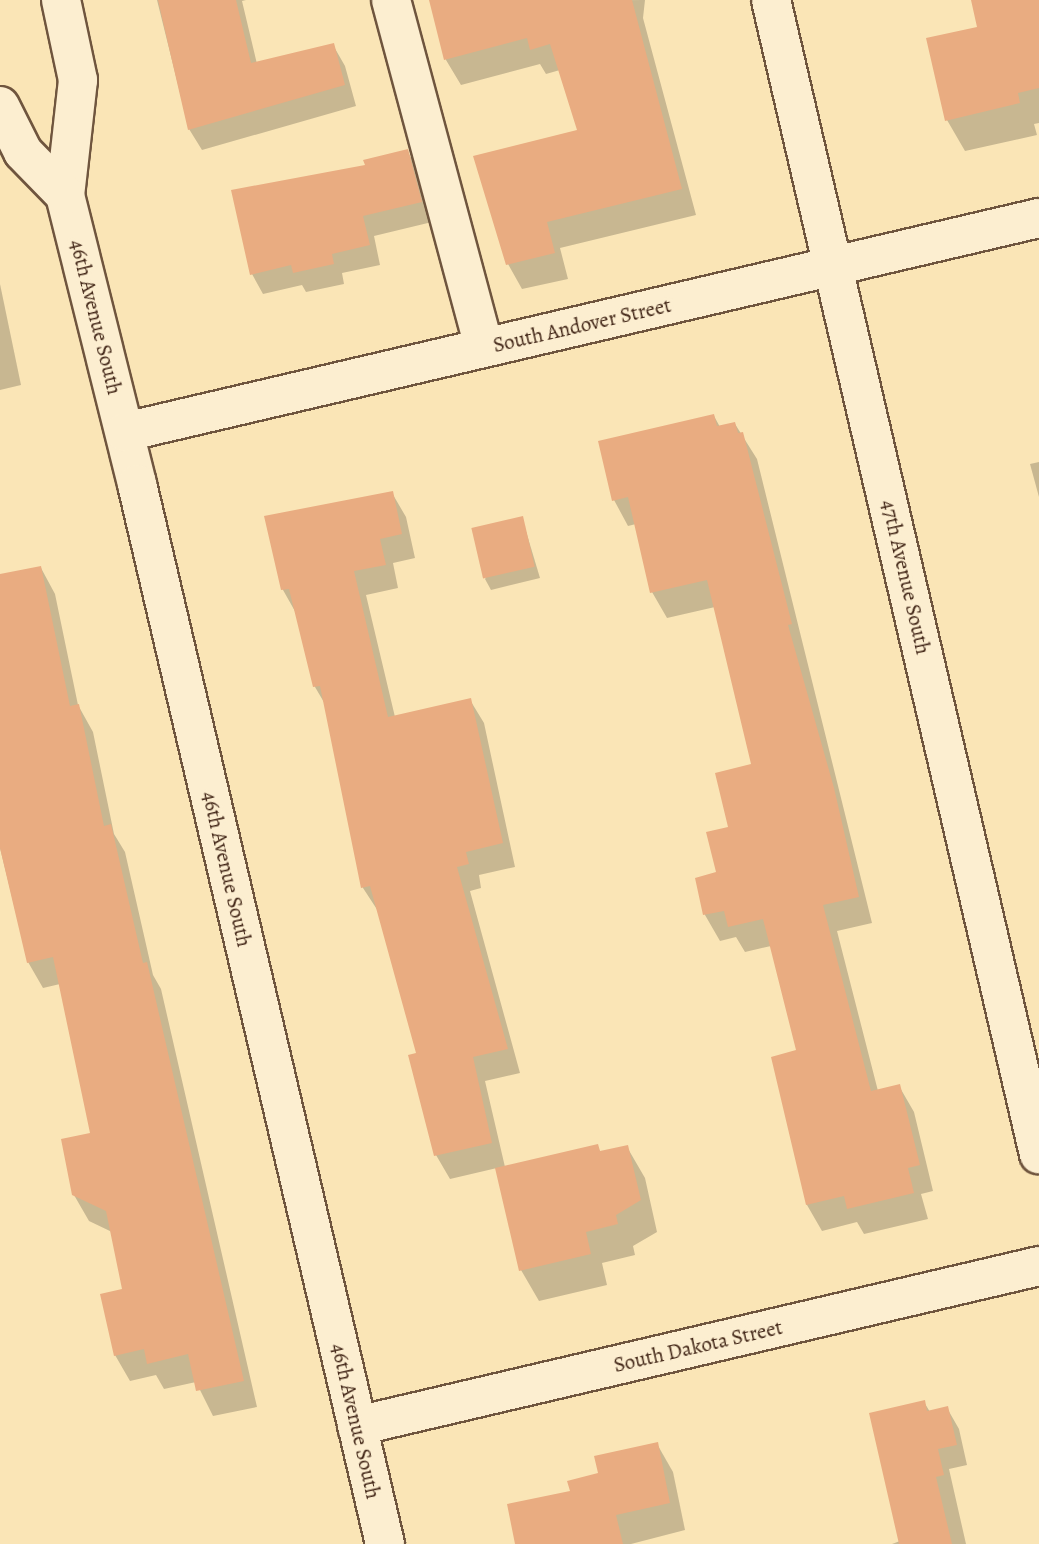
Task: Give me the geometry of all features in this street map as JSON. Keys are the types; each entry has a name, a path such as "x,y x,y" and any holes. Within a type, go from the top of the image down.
{"street":[{"name":"46th Avenue South","path":"61,0 78,80 65,195 125,432 385,1544"},
{"path":"391,0 484,347"},
{"name":"47th Avenue South","path":"771,0 835,266 1039,1154"},
{"path":"0,106 23,152 65,195"},
{"name":"South Andover Street","path":"125,432 1039,218"},
{"name":"South Dakota Street","path":"357,1426 1039,1266"}],"building":[{"path":"158,0 236,0 251,63 334,43 345,85 188,130"},
{"path":"429,0 632,0 682,189 547,222 555,253 506,265 473,156 577,130 550,44 530,50 527,38 444,60"},
{"path":"971,0 1039,0 1039,88 1018,93 1020,103 945,121 926,38 977,27"},
{"path":"408,149 422,202 363,216 370,245 332,254 334,264 293,273 291,265 250,275 231,190 365,165 363,160"},
{"path":"714,414 717,426 735,422 738,433 743,432 792,624 788,625 834,788 859,897 823,905 871,1091 900,1084 920,1165 908,1168 914,1193 847,1209 844,1196 806,1205 771,1057 796,1050 763,919 728,927 724,911 703,915 695,878 716,872 706,832 728,827 715,773 751,764 707,580 650,593 628,497 612,501 598,441"},
{"path":"393,491 402,534 380,539 386,565 354,571 388,717 471,698 503,843 466,852 469,864 457,867 508,1049 473,1057 492,1143 434,1156 408,1055 416,1053 370,886 361,888 320,686 313,687 289,589 281,590 264,516"},
{"path":"523,516 535,567 483,579 471,528"},
{"path":"41,566 70,706 79,704 104,826 111,824 143,963 147,962 244,1381 196,1391 188,1354 147,1364 144,1349 114,1356 100,1294 122,1289 106,1211 72,1195 61,1139 90,1133 53,957 27,963 0,848 0,574"},
{"path":"598,1144 600,1151 628,1145 641,1200 616,1215 618,1224 586,1232 591,1254 519,1271 495,1168"},
{"path":"925,1400 927,1411 948,1406 957,1445 938,1449 944,1475 936,1477 952,1544 899,1544 869,1413"},
{"path":"658,1442 670,1503 616,1515 623,1544 515,1544 507,1504 570,1491 567,1481 598,1473 594,1456"}]}
